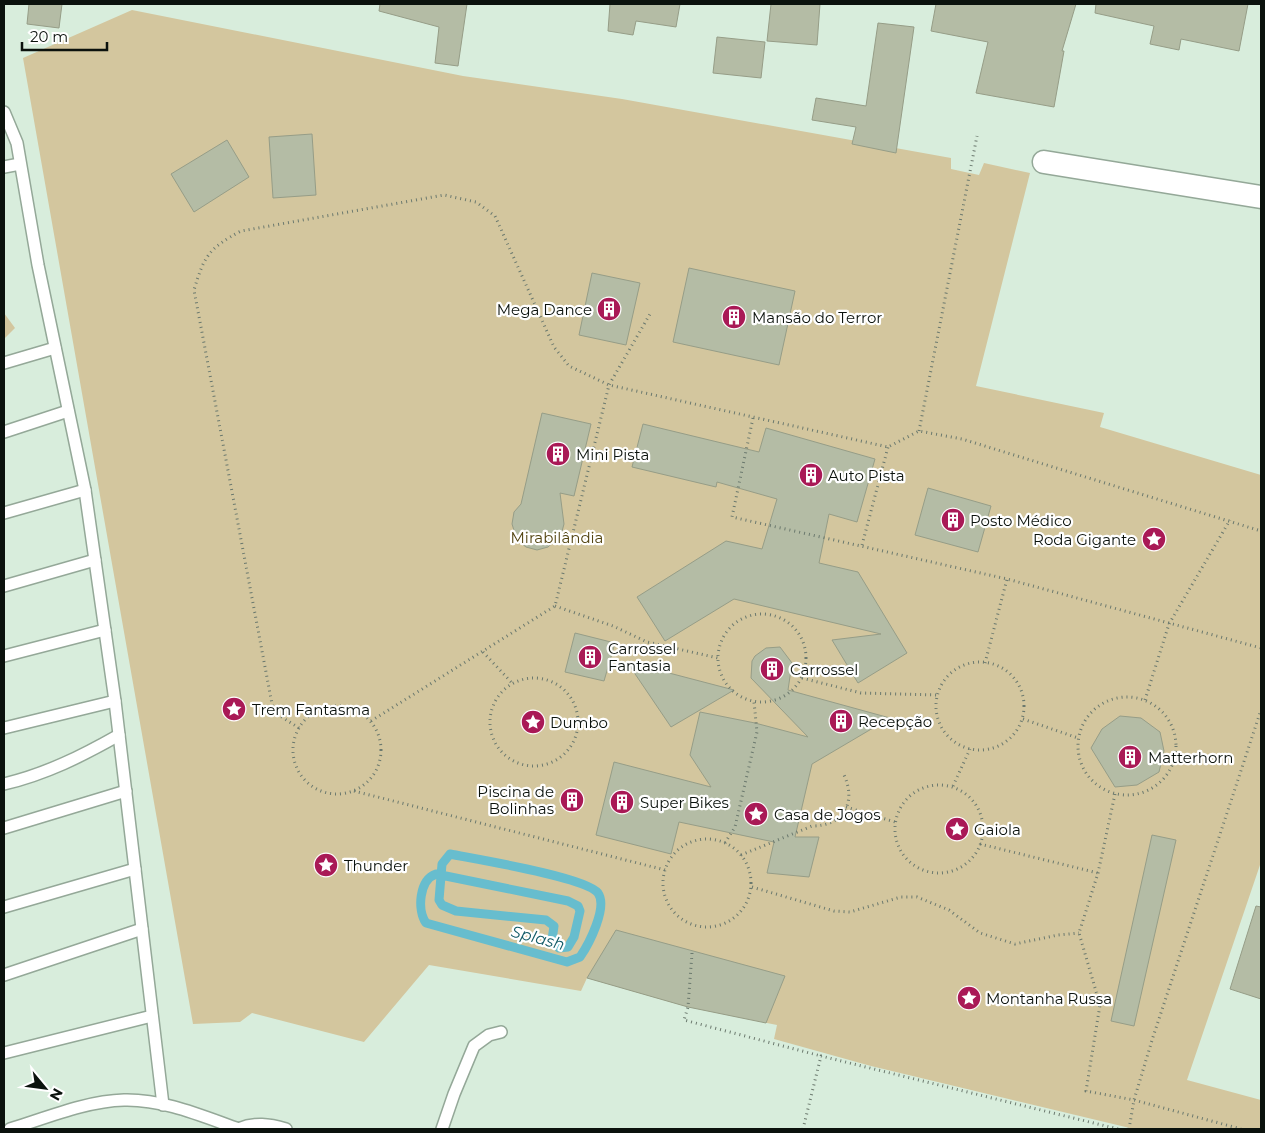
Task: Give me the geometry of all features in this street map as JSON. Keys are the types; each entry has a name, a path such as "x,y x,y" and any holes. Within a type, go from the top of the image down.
{"street":[{"path":"1044,162 1261,197"}],"lane":[{"path":"4,112 17,143 55,348 85,490 115,702 163,1105"},
{"path":"4,167 20,164"},
{"path":"4,363 55,348"},
{"path":"4,432 68,411"},
{"path":"4,513 85,490"},
{"path":"4,586 95,560"},
{"path":"4,656 105,630"},
{"path":"4,728 115,702"},
{"path":"4,784 31,777 73,760 119,735"},
{"path":"4,828 126,791"},
{"path":"4,907 135,869"},
{"path":"4,975 142,929"},
{"path":"4,1054 152,1016"},
{"path":"442,1129 474,1046 489,1035 501,1032"},
{"path":"10,1129 100,1103 124,1100 185,1110 238,1129 251,1124 269,1124 286,1129"}],"path":[{"path":"919,431 977,136"},
{"path":"300,728 277,714 272,704 194,290 203,261 220,242 241,231 444,195 476,202 495,216 554,347 569,366 609,385 888,447 919,431 962,438 1261,531"},
{"path":"371,721 555,606 609,385 650,314"},
{"path":"752,418 732,516 1007,579 1261,648"},
{"path":"862,545 888,447"},
{"path":"1145,700 1169,624 1230,520"},
{"path":"985,663 1007,579"},
{"path":"555,606 613,626 647,642 718,658"},
{"path":"767,614 779,616 798,631 804,642 806,654 802,678 786,695 765,703 754,702 735,694 722,678 718,658 725,634 743,618 767,614"},
{"path":"483,652 513,684"},
{"path":"985,663 1002,668 1012,675 1020,686 1024,698 1023,720 1014,735 1004,744 980,751 956,744 946,736 936,714 938,695 945,679 954,670 965,664 985,663"},
{"path":"531,677 544,678 566,691 573,702 578,727 568,750 558,759 540,766 521,765 510,760 493,741 490,717 493,705 499,694 513,684 531,677"},
{"path":"802,678 861,693 938,695"},
{"path":"1118,697 1132,697 1145,700 1157,707 1166,716 1176,742 1176,755 1164,779 1153,788 1141,794 1114,794 1102,790 1083,771 1078,758 1078,738 1085,719 1106,701 1118,697"},
{"path":"725,843 735,827 757,732 754,702"},
{"path":"335,706 359,712 371,721 377,730 381,742 381,755 378,768 362,788 337,795 324,793 303,780 293,758 293,746 300,728 312,714 335,706"},
{"path":"1129,1129 1134,1100 1261,710"},
{"path":"1023,720 1078,738"},
{"path":"954,786 970,749"},
{"path":"741,855 812,826 830,823 838,818 846,807 850,793 844,775"},
{"path":"937,784 954,786 964,792 979,810 983,827 980,844 970,859 956,870 945,873 928,871 912,864 897,845 895,822 904,802 921,788 937,784"},
{"path":"354,791 664,870"},
{"path":"1114,794 1098,873 1080,933 1100,1005 1086,1091 1134,1100 1241,1129"},
{"path":"846,807 895,822"},
{"path":"704,838 725,843 741,855 751,875 752,886 748,900 736,916 720,926 707,928 683,921 673,913 666,902 663,890 664,870 672,855 692,841 704,838"},
{"path":"980,844 1098,873"},
{"path":"752,886 834,911 850,912 901,897 918,897 949,910 980,933 1015,944 1058,935 1080,933"},
{"path":"692,953 688,1007 684,1020 821,1056 1118,1129"},
{"path":"803,1129 821,1056"}],"green space":[{"name":"Mirabilândia","path":"132,10 463,76 622,99 951,158 951,169 979,175 984,163 1030,173 976,386 1104,413 1100,427 1261,475 1261,862 1187,1080 1261,1100 1261,1129 1134,1129 871,1066 774,1039 777,1025 688,1007 587,978 581,991 429,965 364,1042 252,1013 240,1022 193,1024 23,58"},
{"path":"4,313 15,328 4,339"}],"building":[{"path":"29,4 62,4 59,28 27,24"},
{"path":"380,4 467,4 458,66 435,63 439,27 379,11"},
{"path":"610,4 680,4 676,27 636,21 633,35 608,31"},
{"path":"771,4 820,4 817,45 767,41"},
{"path":"936,4 1076,4 1062,51 1064,51 1054,107 976,93 988,42 931,31"},
{"path":"1096,4 1248,4 1239,51 1181,39 1179,50 1150,44 1154,26 1095,13"},
{"path":"878,23 914,27 896,153 852,144 856,127 812,120 816,98 866,106"},
{"path":"717,37 765,42 761,78 713,73"},
{"path":"312,134 316,195 273,198 269,137"},
{"path":"227,140 249,177 194,212 171,174"},
{"name":"Mansão do Terror","path":"689,268 795,291 779,365 673,342"},
{"name":"Mega Dance","path":"592,273 640,283 626,345 579,335"},
{"path":"542,413 591,424 574,496 560,493 564,524 561,535 548,547 537,550 526,547 517,540 512,524 514,512 521,504"},
{"path":"643,424 759,452 766,428 875,459 857,522 829,514 819,563 858,572 907,653 858,683 832,640 881,634 734,599 665,641 637,597 726,541 762,549 777,499 717,482 716,487 632,467"},
{"name":"Posto Médico","path":"928,488 991,506 978,552 915,535"},
{"name":"Carrossel Fantasia","path":"575,633 615,643 604,681 565,672"},
{"path":"780,647 792,663 788,690 890,718 812,764 795,837 819,837 809,877 767,873 774,842 679,822 671,854 596,835 614,762 711,787 690,755 700,712 755,723 808,737 751,678 752,661 755,656 766,648"},
{"path":"627,662 734,690 671,727"},
{"name":"Matterhorn","path":"1120,716 1141,718 1160,732 1164,751 1159,772 1137,785 1115,787 1091,748 1102,729"},
{"path":"1152,835 1176,840 1134,1026 1111,1021"},
{"path":"1256,906 1261,907 1261,999 1230,989"},
{"path":"616,930 785,976 766,1023 688,1007 587,978"}],"waterway":[{"name":"Splash","path":"450,854 442,864 439,900 442,905 456,911 546,920 554,926 552,940 559,948 568,947 574,937 580,911 578,906 568,901 436,874 426,882 421,896 421,911 426,923 567,962 580,957 592,935 599,916 601,907 598,893 589,887 552,875 450,854"}],"place":[{"name":"Mega Dance","path":"609,309"},
{"name":"Mansão do Terror","path":"734,317"},
{"name":"Mini Pista","path":"558,454"},
{"name":"Auto Pista","path":"811,475"},
{"name":"Posto Médico","path":"953,520"},
{"name":"Roda Gigante","path":"1154,539"},
{"name":"Carrossel Fantasia","path":"590,657"},
{"name":"Carrossel","path":"772,669"},
{"name":"Trem Fantasma","path":"234,709"},
{"name":"Recepção","path":"841,721"},
{"name":"Dumbo","path":"533,722"},
{"name":"Matterhorn","path":"1130,757"},
{"name":"Piscina de Bolinhas","path":"572,800"},
{"name":"Super Bikes","path":"622,802"},
{"name":"Casa de Jogos","path":"756,814"},
{"name":"Gaiola","path":"957,829"},
{"name":"Thunder","path":"326,865"},
{"name":"Montanha Russa","path":"969,998"}]}
